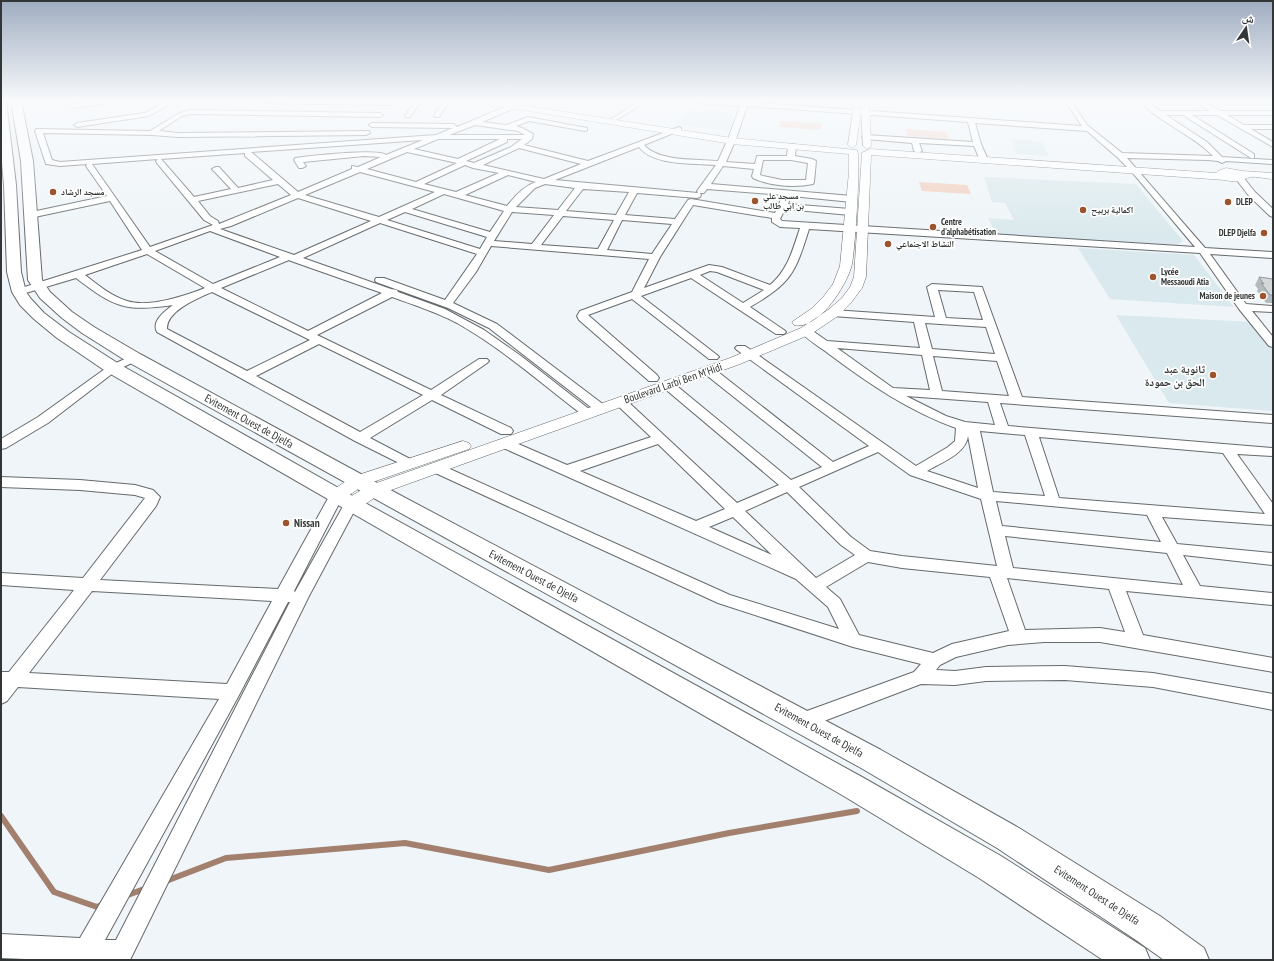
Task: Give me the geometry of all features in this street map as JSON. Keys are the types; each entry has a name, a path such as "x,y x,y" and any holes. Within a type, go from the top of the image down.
{"highway":[{"path":"6,146 10,185 14,272 17,288 25,302 39,316 63,335 113,368 343,500 852,786 990,866 1133,960"},
{"path":"29,146 28,186 37,283"},
{"name":"Evitement Ouest de Djelfa","path":"37,283 45,295 67,315 88,330 134,358 366,486 803,721 1008,838 1148,928 1192,960"}],"main road":[{"path":"792,146 918,151 983,157"},
{"path":"833,146 1133,168 1273,181"},
{"path":"746,352 807,318 822,306 834,293 842,281 846,266 851,205 861,148"},
{"name":"Boulevard Larbi Ben M'Hidi","path":"343,500 366,486 436,468 505,437 589,407 621,402 668,385 711,364 806,332 834,313 846,301 858,282 863,230 861,148"},
{"path":"1232,176 1273,176"},
{"path":"589,407 654,378 711,364"},
{"path":"366,486 409,464 505,437"}],"street":[{"path":"36,146 45,166 50,169 334,146"},
{"path":"39,146 49,162 55,163 248,154 281,150 284,146"},
{"path":"174,158 187,146"},
{"path":"355,168 382,155 408,146"},
{"path":"211,228 228,224 355,168 410,146"},
{"path":"415,185 493,146"},
{"path":"473,166 519,146 589,164"},
{"path":"448,303 483,253 508,210 522,194 532,186 543,181 635,146"},
{"path":"641,146 645,151 659,158 758,167"},
{"path":"635,296 654,257 691,202 705,186 721,163 729,146"},
{"path":"791,158 792,146"},
{"path":"861,148 878,146"},
{"path":"917,146 918,151"},
{"path":"978,146 983,157"},
{"path":"1109,146 1133,168 1203,251 1243,307 1273,344"},
{"path":"1195,146 1208,158 1232,176"},
{"path":"1206,146 1220,158 1232,176 1245,191 1252,194 1273,214"},
{"path":"1235,146 1251,156"},
{"path":"404,148 473,166 543,181 581,186 697,195"},
{"path":"248,154 295,194 483,253"},
{"path":"302,166 298,161 364,154 382,155"},
{"path":"1120,155 1220,158 1273,162"},
{"path":"1236,159 1251,156 1273,156"},
{"path":"760,158 791,158 812,161 810,181 783,181 758,178 756,176 760,158"},
{"path":"160,161 207,218 211,228 290,258 441,311 462,321 589,407"},
{"path":"90,166 146,252 212,288 432,395 505,437 568,470 696,527 808,580 866,556"},
{"path":"355,168 508,210 677,222"},
{"path":"216,169 236,191"},
{"path":"455,196 506,173"},
{"path":"193,200 279,181"},
{"path":"783,181 784,193 782,206 776,222 780,224 848,230 1273,255"},
{"path":"535,246 581,186"},
{"path":"705,186 784,193 851,205"},
{"path":"601,252 634,190"},
{"path":"409,464 162,330 161,323 167,315 185,300 290,258 306,254 442,192"},
{"path":"17,288 77,274 146,252 211,228 295,194"},
{"path":"30,215 111,198"},
{"path":"691,202 777,216"},
{"path":"782,206 851,205"},
{"path":"404,209 490,239 535,246 654,257"},
{"path":"228,224 306,254 448,303 476,315 493,326 589,407"},
{"path":"743,307 771,289 786,275 791,268 805,227"},
{"path":"37,283 119,257 146,252"},
{"path":"654,378 582,316 584,313 635,296 692,274 714,268 771,289"},
{"path":"77,274 103,294 129,304 139,305 185,300"},
{"path":"692,274 780,332"},
{"path":"942,321 932,287 978,289 1017,401"},
{"path":"308,335 402,288"},
{"path":"635,296 711,364 831,467"},
{"path":"1243,307 1273,310"},
{"path":"834,313 990,324"},
{"path":"919,320 937,395"},
{"path":"806,332 890,391 921,409 968,426 1031,433 1273,452"},
{"path":"247,376 319,340"},
{"path":"823,344 1002,358"},
{"path":"746,352 915,472 987,496 1054,503 1273,520"},
{"path":"1,445 43,420 113,368 134,358"},
{"path":"360,438 432,395 483,361"},
{"path":"668,385 789,486 846,541 866,556 902,562 1273,599"},
{"path":"890,391 1273,419"},
{"path":"993,399 1003,430"},
{"path":"621,402 834,603 853,640"},
{"path":"915,472 953,450 961,442 968,426"},
{"path":"968,426 996,530 1001,571 1020,637"},
{"path":"1031,433 1054,503"},
{"path":"568,470 659,439"},
{"path":"696,527 880,446"},
{"path":"1227,449 1273,515"},
{"path":"436,468 724,599 853,640 934,660"},
{"path":"1,482 80,485 135,490 148,492 154,497 151,503 88,584 7,680 1,696"},
{"path":"1,946 83,956 120,956 292,596 343,500"},
{"path":"1152,511 1195,592"},
{"path":"996,530 1273,559"},
{"path":"1,579 200,592 292,596"},
{"path":"1115,584 1138,641"},
{"path":"83,956 232,692 292,596"},
{"path":"920,677 934,660 952,651 1008,638 1020,637 1100,635 1273,665"},
{"path":"803,721 920,677 955,678 986,674 1065,672 1153,680 1273,702"},
{"path":"7,680 232,692"}],"shaded area":[{"path":"1013,146 1044,146 1049,156 1016,154"},
{"name":"اكمالية بربيح","path":"984,177 1136,184 1183,241 1177,245 996,234 988,218 1014,220 1005,203 992,202"},
{"path":"919,182 967,185 971,194 922,191"},
{"name":"Lycée Messaoudi Atia","path":"1078,248 1194,255 1234,307 1110,299"},
{"name":"ثانوية عبد الحق بن حمودة","path":"1116,315 1252,322 1273,348 1273,411 1169,403"}],"building":[{"path":"1259,277 1273,279 1273,295 1270,295 1261,283 1264,284"}],"waterway":[{"path":"166,881 226,858 405,843 549,870 729,833 857,811"},
{"path":"1,816 54,892 97,907 104,904"},
{"path":"125,896 147,888"}],"place":[{"name":"مسجد الرشاد","path":"53,192"},
{"name":"مسجد علي بن ابي طالب","path":"755,201"},
{"name":"DLEP","path":"1228,202"},
{"name":"اكمالية بربيح","path":"1083,210"},
{"name":"Centre d'alphabétisation","path":"933,227"},
{"name":"DLEP Djelfa","path":"1264,233"},
{"name":"النشاط الاجنماعي","path":"888,244"},
{"name":"Lycée Messaoudi Atia","path":"1153,277"},
{"name":"Maison de jeunes","path":"1263,296"},
{"name":"ثانوية عبد الحق بن حمودة","path":"1213,375"},
{"name":"Nissan","path":"286,523"}]}
